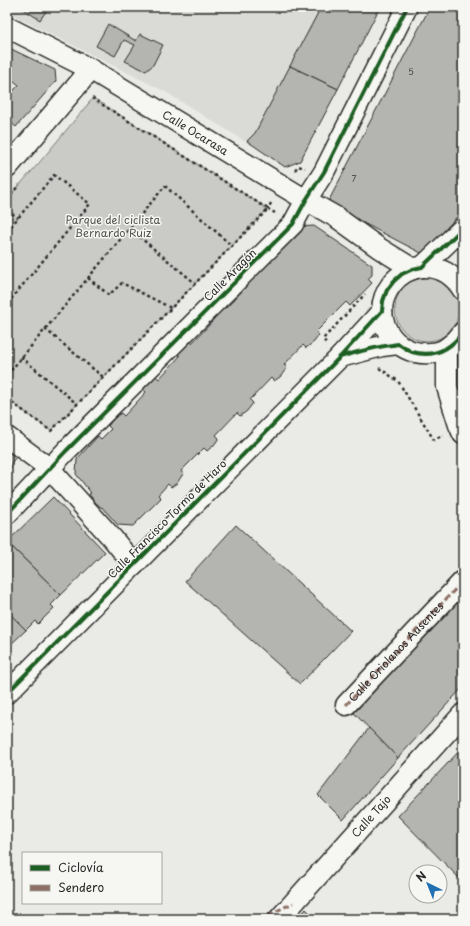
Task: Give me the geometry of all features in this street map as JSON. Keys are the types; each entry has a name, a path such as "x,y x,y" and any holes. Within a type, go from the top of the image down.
{"street":[{"name":"Calle Aragón","path":"7,514 49,468 293,224 324,172 407,7"},
{"name":"Calle Ocarasa","path":"7,27 90,69 336,217 378,248 417,268"},
{"path":"7,168 90,69"},
{"path":"463,228 417,268 402,274 394,281 387,290 383,300 382,311 384,324 389,335 398,344 410,351 423,354 435,353 447,348 456,341 463,332"},
{"name":"Calle Ocarasa","path":"378,248 394,281"},
{"path":"417,268 436,268 448,273 458,282 463,290"},
{"name":"Calle Francisco Tormo de Haro","path":"7,693 340,357 382,311"},
{"path":"340,357 382,346 398,344"},
{"path":"447,348 447,387"},
{"path":"423,354 447,387 461,429"},
{"path":"7,437 49,468 113,539 134,565"},
{"name":"Calle Oriolanos Ausentes","path":"346,705 463,581"},
{"name":"Calle Tajo","path":"279,919 463,714"}],"path":[{"path":"88,104 93,98 268,209"},
{"path":"7,399 51,431 268,209 282,185 298,166 324,172"},
{"path":"7,231 54,175 90,204 7,304"},
{"path":"7,374 165,186 232,246"},
{"path":"7,210 18,218"},
{"path":"130,229 195,283"},
{"path":"88,278 109,295 122,283 171,308"},
{"path":"340,357 323,339 369,289"},
{"path":"45,329 103,377"},
{"path":"21,357 77,404"},
{"path":"376,365 398,381 434,440 461,429"}],"shaded area":[{"path":"7,7 322,7 251,145 164,91 7,12"}],"green space":[{"name":"Parque del ciclista Bernardo Ruiz","path":"93,98 268,209 51,431 7,399 7,199"},
{"path":"427,277 439,280 450,286 456,297 459,309 456,321 450,332 439,338 427,341 415,338 404,332 398,321 395,309 398,297 404,286 415,280"}],"building":[{"path":"20,7 49,7 40,20"},
{"path":"321,7 380,7 338,89 290,66"},
{"path":"430,7 463,7 463,210 423,254 327,204"},
{"path":"108,24 136,41 140,34 163,45 153,65 146,71 125,61 135,45 124,40 115,56 96,46"},
{"path":"7,47 55,70 56,81 16,127 7,119 7,91 10,94 19,85 9,77 7,80"},
{"path":"290,66 338,89 300,161 285,167 247,141 255,133"},
{"path":"314,226 372,265 372,275 368,279 372,283 350,306 346,302 316,332 319,335 314,342 306,348 303,345 284,365 287,368 280,377 274,381 271,378 250,400 253,403 247,411 240,416 237,413 216,435 219,438 214,445 207,451 204,448 181,471 183,474 177,483 171,487 168,484 158,495 161,498 133,526 118,525 102,507 95,502 89,494 91,493 76,474 77,459 98,436 101,439 111,429 108,426 113,419 121,413 124,416 146,392 143,389 147,383 156,376 159,379 180,356 177,354 189,341 192,343 213,321 210,319 223,305 226,308 245,288 242,285 255,272 257,275 287,244 295,227"},
{"path":"7,450 17,456 11,463 11,467 7,473"},
{"path":"53,497 105,552 61,595 7,542"},
{"path":"236,525 351,631 300,684 185,581"},
{"path":"7,542 61,595 51,605 54,608 38,624 35,621 26,630 7,611"},
{"path":"463,594 463,687 398,758 354,713"},
{"path":"7,611 26,630 7,648"},
{"path":"369,728 398,758 343,820 318,795"},
{"path":"463,747 463,882 448,867 448,864 445,864 398,816"},
{"path":"306,909 316,919 297,919"}],"marked path":[{"path":"346,705 463,581"},
{"path":"260,919 293,903"}],"cycle path":[{"path":"7,514 66,451 293,224 324,172 407,7"},
{"path":"7,693 340,357 382,311 383,301 387,290 394,281 402,274 422,267 463,228"},
{"path":"340,357 372,348 398,344 412,352 420,354 434,353 453,344 463,332"}]}
